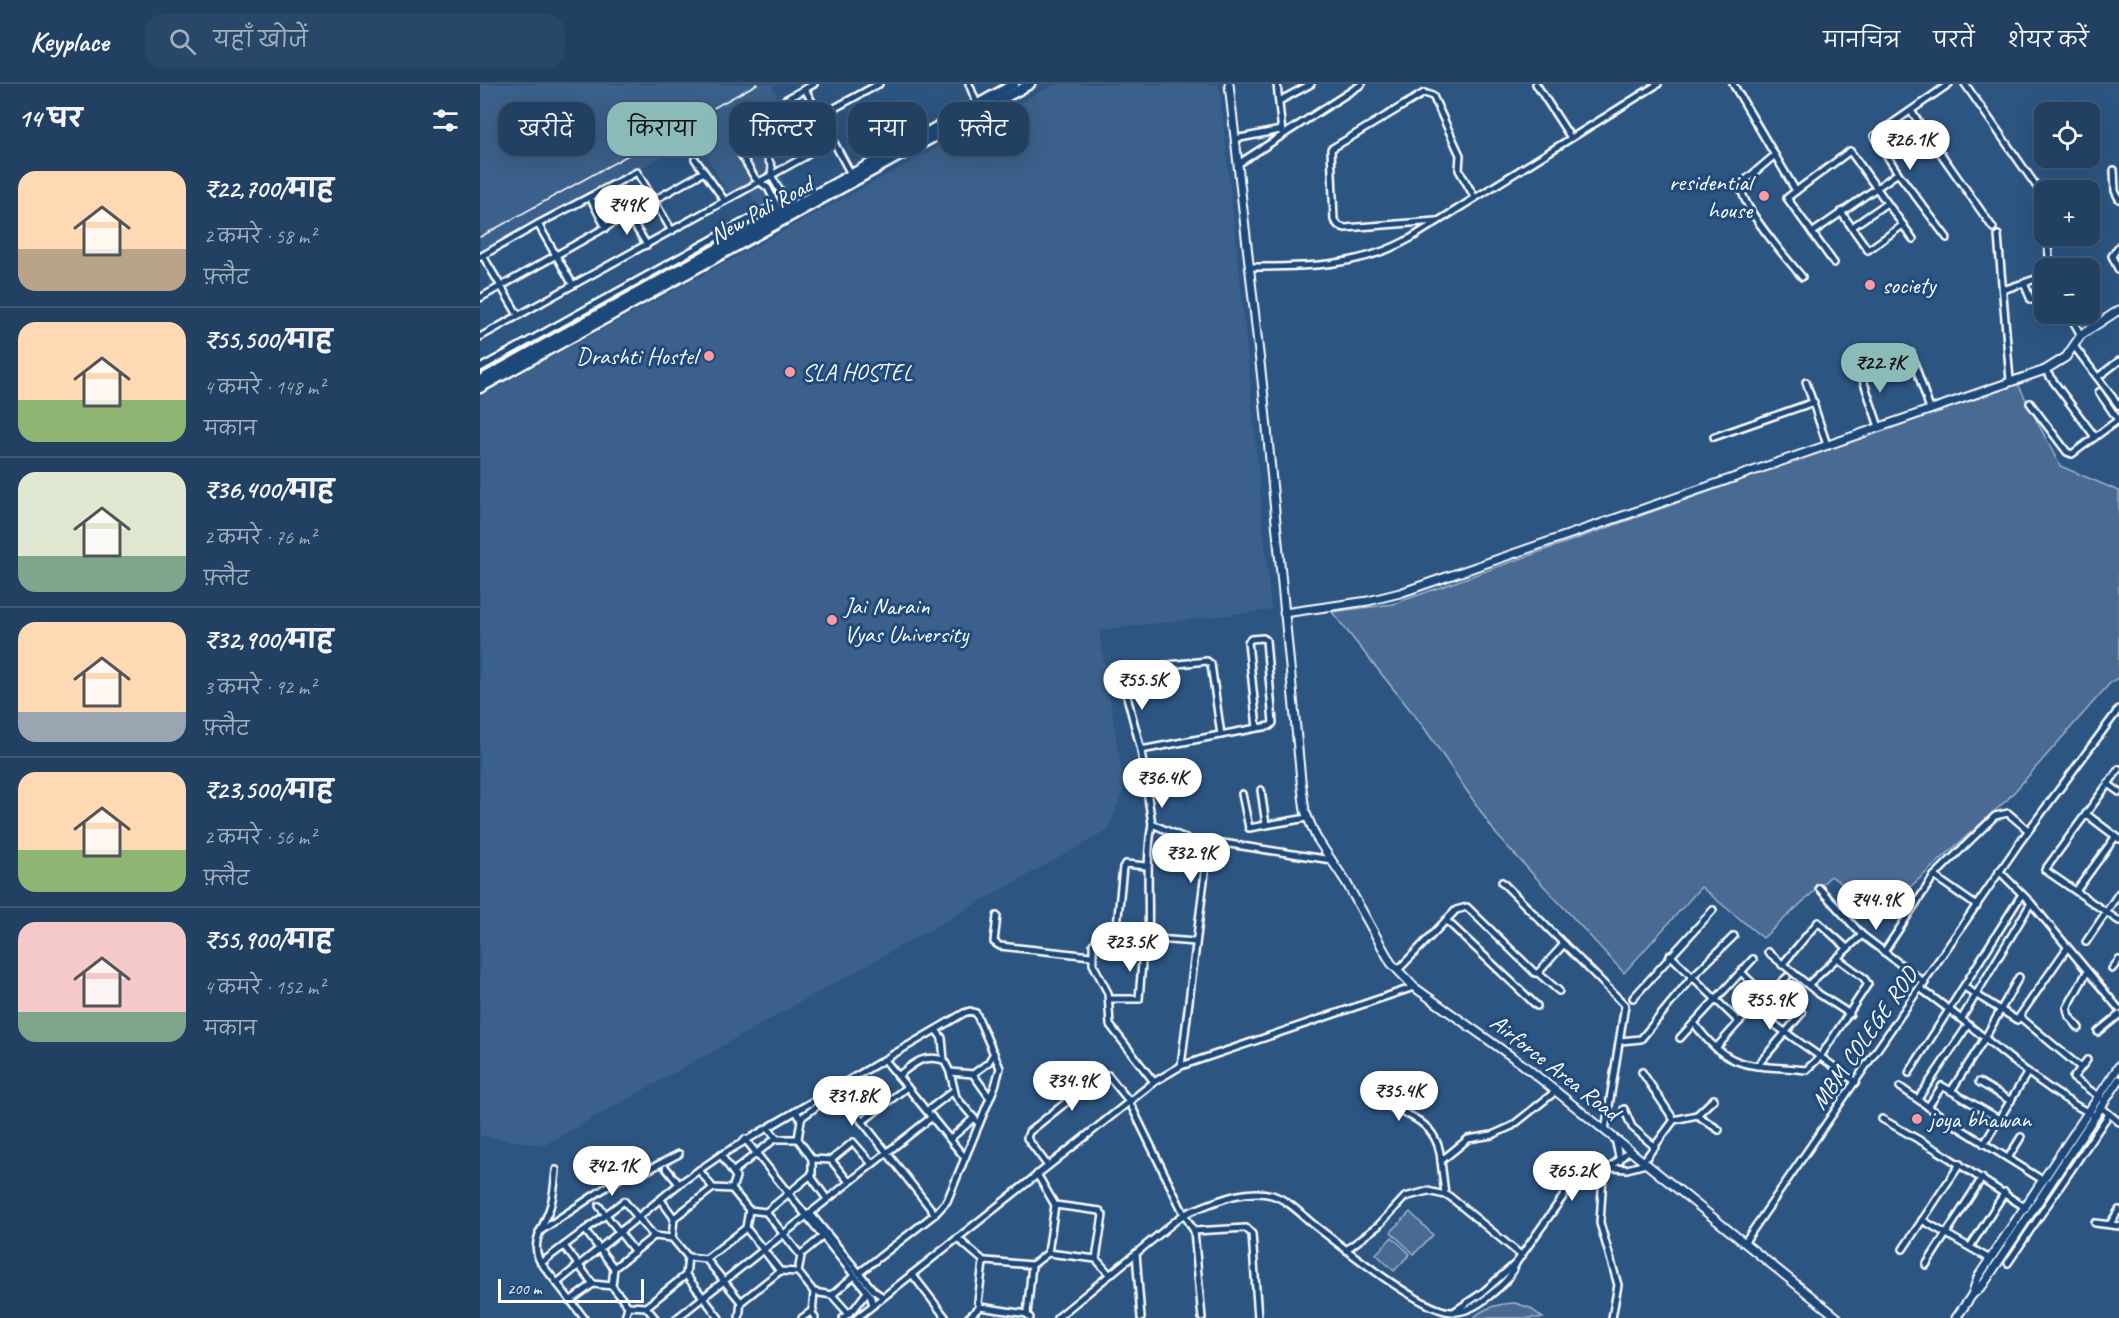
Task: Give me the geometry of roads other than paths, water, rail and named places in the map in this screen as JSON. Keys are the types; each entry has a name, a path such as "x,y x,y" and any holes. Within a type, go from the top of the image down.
{"highway":[{"name":"New Pali Road","path":"982,102 1014,84"},
{"name":"New Pali Road","path":"480,380 1030,84"},
{"name":"New Pali Road","path":"480,388 787,214 851,174 939,126"}],"street":[{"path":"480,336 806,156 810,151 808,141 786,107 785,100 790,95 814,84"},
{"path":"836,107 879,84"},
{"path":"969,84 976,102"},
{"path":"1229,84 1307,818 1251,828 1247,826 1242,794"},
{"path":"1277,84 1282,132"},
{"path":"1238,164 1274,142 1282,132 1362,84"},
{"path":"1536,84 1571,138"},
{"path":"1249,267 1292,267 1360,259 1395,247 1658,84"},
{"path":"1733,84 1796,191"},
{"path":"1947,238 1898,173 1875,136 1949,84"},
{"path":"1965,84 2034,183"},
{"path":"1279,101 1308,85"},
{"path":"805,89 812,102"},
{"path":"1438,221 1345,228 1339,226 1334,219 1331,149 1424,93 1429,93 1433,96 1460,155 1461,176 1475,198"},
{"path":"1911,111 1993,228"},
{"path":"1235,140 1282,132"},
{"path":"757,136 772,167 771,175 787,214 776,204 768,188 760,181 737,147 738,144 757,136"},
{"path":"836,146 851,174"},
{"path":"1834,263 1787,198 1850,151 1913,238"},
{"path":"1775,156 1742,183 1742,195 1753,215 1802,278"},
{"path":"695,159 725,201"},
{"path":"2114,171 2115,191 2119,199"},
{"path":"518,315 482,256 538,224 637,172 672,231"},
{"path":"480,298 704,172"},
{"path":"1812,232 1898,173"},
{"path":"590,196 606,228"},
{"path":"1852,227 1887,203"},
{"path":"480,368 776,204"},
{"path":"1842,212 1868,250 1903,225"},
{"path":"628,215 647,244"},
{"path":"538,224 573,285"},
{"path":"1998,236 2010,381"},
{"path":"2119,246 2112,256 2119,271"},
{"path":"2003,290 2034,280"},
{"path":"2024,283 2031,300 2034,299"},
{"path":"1284,613 1400,593 2045,370 2066,357 2081,335 2119,310"},
{"path":"2075,324 2081,335"},
{"path":"2074,346 2119,406"},
{"path":"1911,353 1930,409"},
{"path":"2098,377 2119,361"},
{"path":"1859,368 1879,427"},
{"path":"2045,370 2095,437"},
{"path":"1806,382 1827,445"},
{"path":"2030,403 2070,454 2118,420 2099,392"},
{"path":"1714,437 1814,402"},
{"path":"1141,750 1270,726 1273,723 1266,640 1263,638 1251,639 1248,642 1257,728"},
{"path":"1109,999 1139,999 1150,901 1146,866 1152,824 1141,750 1122,677 1129,669 1207,661 1211,664 1221,735"},
{"name":"MBM COLEGE ROD","path":"1744,1243 1925,983 2028,830 2119,709"},
{"path":"2119,769 2046,870 2119,921"},
{"path":"2108,784 2119,792"},
{"path":"1261,790 1266,825"},
{"path":"1884,952 1935,876 1974,835 2001,813 2008,813 2028,830"},
{"path":"2076,891 2117,838 2086,814"},
{"name":"Airforce Area Road","path":"1307,818 1346,882 1380,946 1414,987 1556,1091 1838,1318"},
{"path":"1152,824 1208,848 1223,843 1331,860"},
{"path":"1181,1066 1208,848"},
{"path":"1116,936 1123,867 1126,864 1146,866"},
{"path":"2000,871 2031,903 2119,1009"},
{"path":"1935,876 1977,906"},
{"path":"1502,882 1625,1005 1605,1131"},
{"path":"1819,888 1862,935 1925,983"},
{"path":"2086,942 2119,893"},
{"path":"1909,1073 2022,894"},
{"path":"1962,1018 2031,903"},
{"path":"1398,970 1456,910 1467,907 1531,972 1538,973 1559,991"},
{"path":"1633,998 1713,910"},
{"path":"997,916 994,942 1000,946 1091,956"},
{"path":"1446,920 1537,1006"},
{"path":"1782,965 1818,922 1847,948"},
{"path":"1154,1082 1110,1025 1109,999 1091,956 1096,939 1103,935 1196,942"},
{"path":"1808,985 1862,935"},
{"path":"1620,1041 1633,1042 1641,1039 1692,977 1734,936"},
{"path":"1538,973 1564,944"},
{"path":"1964,987 2017,1020 2067,948"},
{"path":"1767,952 1808,985 1850,1014"},
{"path":"1670,955 1739,1022"},
{"path":"1694,1023 1705,1039 1734,1062 1806,1070 1820,1057 1868,984 1863,977 1837,958"},
{"path":"1680,1038 1753,959"},
{"path":"2112,969 2119,960"},
{"path":"1741,972 1766,996"},
{"path":"2079,1028 2069,1016 2067,1008 2087,972"},
{"path":"1716,1048 1755,1006 1787,977"},
{"path":"1951,1091 1985,1038 2019,977"},
{"path":"857,1318 1154,1082 1181,1066 1414,987"},
{"path":"1920,989 1962,1018 2028,1072 2092,1114"},
{"path":"1755,1006 1785,1032 1856,1082"},
{"path":"557,1283 679,1184 745,1139 768,1128 970,1011 976,1013 1000,1068 990,1098 947,1201 935,1214 832,1294"},
{"path":"1757,1066 1802,1013"},
{"path":"2098,1032 2119,1014"},
{"path":"2020,1017 2080,1067"},
{"path":"1918,1099 1968,1025"},
{"path":"936,1030 942,1038 944,1060 950,1072 953,1091 979,1124"},
{"path":"950,1072 973,1074 987,1063 994,1053"},
{"path":"898,1076 927,1056 944,1060"},
{"path":"885,1059 965,1158"},
{"path":"2087,1060 2073,1080 2102,1101 2109,1114 2119,1122"},
{"path":"2102,1101 2119,1066"},
{"path":"1642,1072 1674,1120"},
{"path":"1984,1144 2028,1072"},
{"path":"973,1074 990,1098"},
{"path":"1048,1166 1028,1138 1029,1132 1072,1096 1100,1076 1108,1075 1129,1101 1194,1231 1202,1318"},
{"path":"1381,1079 1384,1095 1391,1107 1412,1113 1427,1126 1441,1161 1445,1194"},
{"path":"1956,1318 1972,1295 1983,1285 2032,1212 2092,1114 2119,1080"},
{"path":"1979,1082 2011,1101"},
{"path":"1928,1107 1942,1086 1999,1119"},
{"path":"862,1122 907,1087"},
{"path":"1900,1087 1984,1144 2049,1182 2055,1191"},
{"path":"836,1088 935,1214"},
{"path":"927,1111 953,1091"},
{"path":"1441,1161 1468,1139 1492,1134 1512,1126 1556,1091"},
{"path":"1613,1168 1627,1169 1645,1163 1674,1120 1697,1115 1714,1099"},
{"path":"801,1118 816,1107"},
{"path":"1624,1109 1632,1128 1655,1147"},
{"path":"796,1111 801,1118 798,1139 812,1159 811,1175 828,1199"},
{"path":"1972,1295 1978,1277 2025,1207 2049,1182 2092,1114"},
{"path":"2008,1263 2109,1114"},
{"path":"1697,1115 1719,1130"},
{"path":"677,1318 932,1117"},
{"path":"950,1139 974,1118"},
{"path":"1882,1119 2006,1192 2032,1212"},
{"path":"768,1128 776,1138"},
{"path":"2008,1158 2021,1137"},
{"path":"734,1171 776,1138 798,1139"},
{"path":"745,1139 857,1274 873,1305"},
{"path":"1615,1139 1620,1161"},
{"path":"831,1161 853,1142 872,1164"},
{"path":"1057,1318 1184,1214 1243,1194 1272,1195 1291,1206 1347,1250 1424,1302 1451,1314 1468,1310 1486,1299 1509,1278 1516,1263 1566,1190 1577,1181 1603,1174 1613,1168 1630,1150"},
{"path":"539,1232 620,1178 631,1173 642,1173 679,1154"},
{"path":"721,1155 736,1177 732,1189"},
{"path":"812,1159 831,1161 849,1182"},
{"path":"1903,1249 1960,1164"},
{"path":"666,1168 679,1184"},
{"path":"556,1170 551,1204 539,1232 536,1252 541,1263 584,1318"},
{"path":"699,1170 713,1188"},
{"path":"1037,1174 1054,1205 1048,1253"},
{"path":"1603,1174 1600,1223 1617,1285 1616,1308 1612,1318"},
{"path":"766,1212 811,1175"},
{"path":"1926,1265 1982,1178"},
{"path":"674,1218 713,1188 732,1189 749,1210 766,1212 800,1255"},
{"path":"1347,1250 1378,1226 1405,1197 1428,1191 1445,1194 1522,1256"},
{"path":"1970,1247 2006,1192"},
{"path":"661,1200 674,1218 672,1238"},
{"path":"541,1263 624,1201 654,1236"},
{"path":"1054,1205 1100,1211 1102,1215 1096,1258"},
{"path":"599,1206 635,1251"},
{"path":"614,1268 654,1236 672,1238 688,1257 706,1259 746,1228 749,1210"},
{"path":"2110,1224 2119,1210"},
{"path":"808,1215 822,1237 874,1291 883,1297"},
{"path":"1922,1220 1990,1259"},
{"path":"2094,1223 2119,1226"},
{"path":"746,1228 780,1271"},
{"path":"1194,1231 1246,1228 1252,1234 1258,1318"},
{"path":"585,1230 614,1268 612,1286 628,1306 646,1307 686,1275"},
{"path":"815,1318 814,1292 798,1272 800,1255 822,1237"},
{"path":"957,1238 985,1262 1032,1265 1048,1253 1096,1258 1110,1275"},
{"path":"564,1246 593,1284"},
{"path":"1136,1253 1141,1318"},
{"path":"688,1257 686,1275 719,1318"},
{"path":"706,1259 741,1302 740,1318"},
{"path":"980,1307 978,1302 985,1262"},
{"path":"980,1307 1028,1316 1032,1265"},
{"path":"741,1302 780,1271 798,1272"},
{"path":"912,1274 945,1317"},
{"path":"570,1301 593,1284 612,1286"},
{"path":"814,1292 832,1294 848,1313"},
{"path":"843,1318 867,1292"},
{"path":"625,1318 628,1306"},
{"path":"646,1307 655,1318"},
{"path":"968,1318 980,1307"},
{"path":"802,1318 813,1310"}],"railway":[{"path":"480,237 757,84"}],"place":[{"name":"residential house","path":"1764,196"},
{"name":"society","path":"1870,285"},
{"name":"Drashti Hostel","path":"709,356"},
{"name":"SLA HOSTEL","path":"790,372"},
{"name":"Jai Narain Vyas University","path":"832,620"},
{"name":"joya bhawan","path":"1917,1119"}]}
